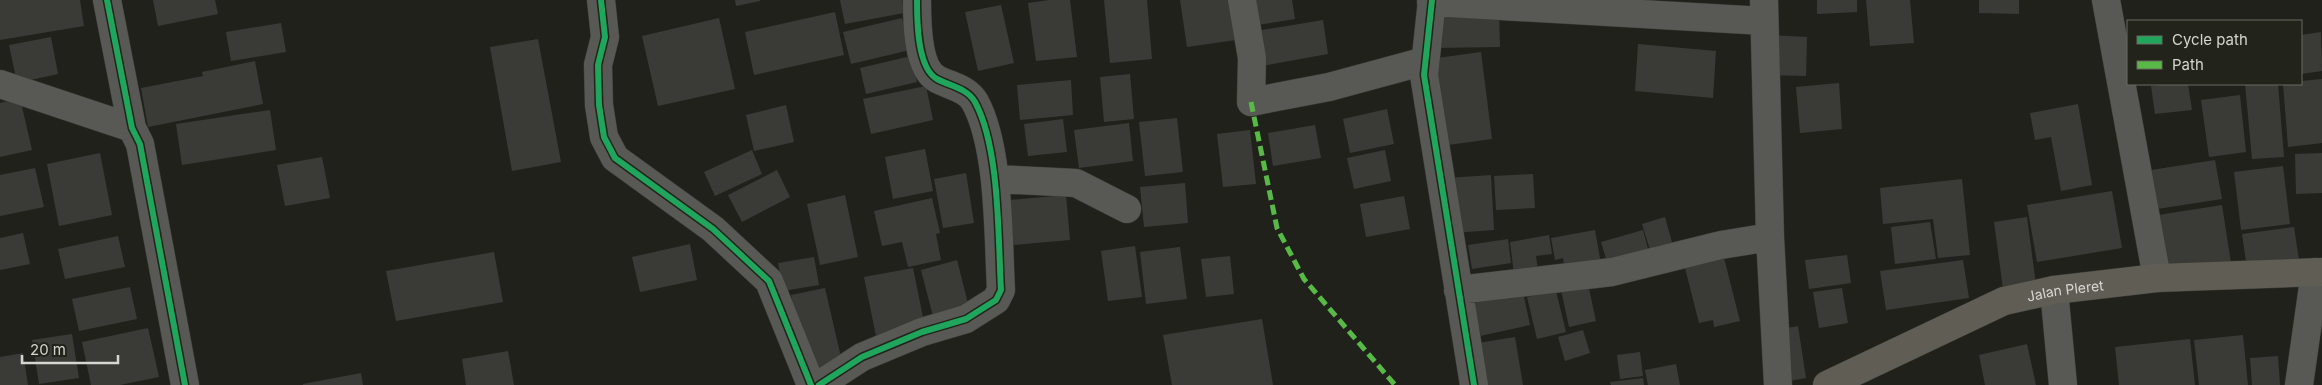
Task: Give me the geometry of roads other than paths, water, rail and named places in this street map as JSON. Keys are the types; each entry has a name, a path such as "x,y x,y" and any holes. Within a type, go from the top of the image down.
{"main road":[{"name":"Jalan Pleret","path":"1839,383 2004,301 2054,290 2157,278 2319,272"}],"street":[{"path":"107,0 132,128 140,144 185,385"},
{"path":"601,0 605,37 598,65 599,105 604,138 615,158 713,229 769,281 811,385"},
{"path":"819,385 862,357 922,332 966,319 996,300 1001,290 995,179 986,131 974,101 963,90 935,78 927,70 922,55 917,0"},
{"path":"1242,0 1252,58 1251,102 1329,87 1425,61"},
{"path":"2106,0 2157,278"},
{"path":"1474,385 1424,75 1431,1 1764,11 1770,237 1778,385"},
{"path":"0,84 132,128"},
{"path":"995,179 1076,184 1127,209"},
{"path":"1458,290 1612,272 1721,245 1770,237"},
{"path":"2299,385 2319,272"},
{"path":"2054,290 2063,385"}]}
